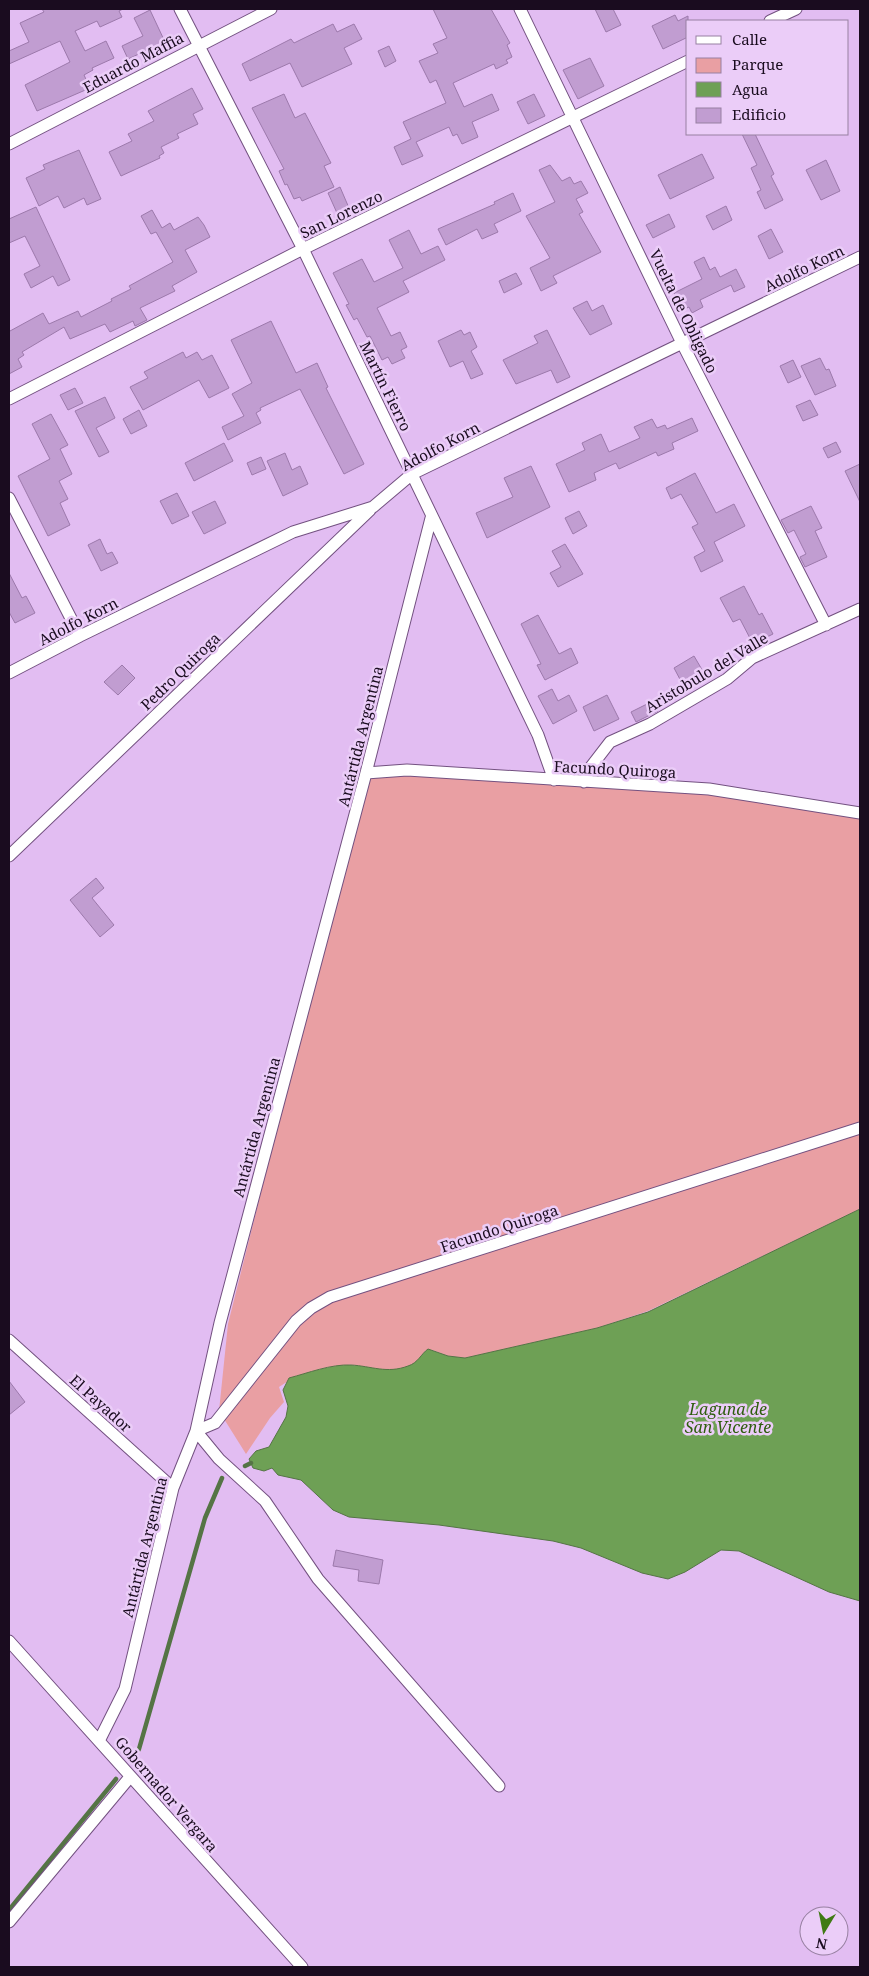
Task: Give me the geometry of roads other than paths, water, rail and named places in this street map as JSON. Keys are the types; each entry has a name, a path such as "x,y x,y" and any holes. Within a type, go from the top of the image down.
{"street":[{"name":"Martín Fierro","path":"180,9 303,249 412,474 431,518 538,735 554,780"},
{"name":"Eduardo Maffia","path":"9,144 199,44 271,9"},
{"name":"Vuelta de Obligado","path":"520,9 682,343 826,625"},
{"path":"772,20 796,9"},
{"name":"San Lorenzo","path":"9,399 303,249 686,62"},
{"name":"Adolfo Korn","path":"9,673 80,636 294,532 373,507 412,474 860,257"},
{"path":"9,498 80,636"},
{"name":"Pedro Quiroga","path":"9,856 373,507"},
{"name":"Antártida Argentina","path":"100,1740 125,1689 172,1488 196,1431 220,1323 366,773 431,518"},
{"name":"Aristobulo del Valle","path":"584,782 590,768 610,742 650,724 727,679 752,658 860,609"},
{"name":"Facundo Quiroga","path":"366,773 407,770 709,789 860,813"},
{"name":"Facundo Quiroga","path":"196,1431 215,1423 296,1321 311,1308 330,1297 860,1128"},
{"name":"El Payador","path":"9,1340 172,1488"},
{"path":"196,1431 220,1459 265,1501 318,1579 499,1786"},
{"name":"Gobernador Vergara","path":"9,1641 100,1740 130,1777 302,1967"},
{"path":"9,1922 130,1777"}],"water":[{"name":"Laguna de San Vicente","path":"860,1209 860,1601 829,1592 739,1551 721,1550 685,1572 668,1579 642,1573 581,1548 553,1541 439,1525 349,1517 333,1510 301,1480 278,1475 272,1468 264,1471 253,1468 249,1459 256,1451 269,1447 286,1417 288,1406 283,1390 289,1378 343,1365 386,1369 400,1368 414,1363 428,1349 448,1356 465,1358 597,1328 648,1312"}],"waterway":[{"path":"245,1466 251,1463"},
{"path":"133,1759 139,1749 205,1518 222,1478"},
{"path":"9,1910 116,1779"}]}
